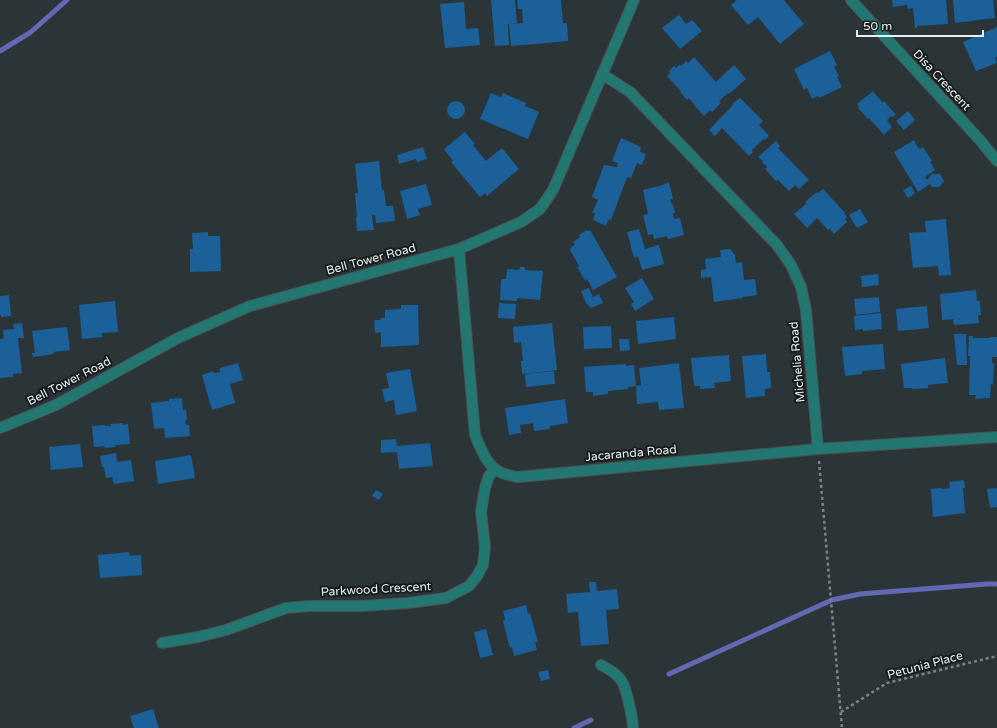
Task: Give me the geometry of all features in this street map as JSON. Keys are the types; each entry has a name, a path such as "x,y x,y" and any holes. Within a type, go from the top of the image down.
{"street":[{"name":"Bell Tower Road","path":"0,428 56,405 178,338 250,306 459,248 521,222 540,209 553,190 634,0"},
{"name":"Disa Crescent","path":"851,0 979,139 997,161"},
{"name":"Michelia Road","path":"602,74 630,92 777,245 791,265 801,287 806,310 818,449"},
{"path":"459,248 475,435 482,453 495,469"},
{"name":"Jacaranda Road","path":"495,469 504,474 518,477 818,449 997,437"},
{"name":"Parkwood Crescent","path":"162,643 198,637 226,630 286,608 408,603 446,598 469,586 483,565 485,547 481,512 485,488 495,469"},
{"path":"601,665 613,671 622,681 633,719 633,728"}],"path":[{"path":"818,449 842,728"},
{"name":"Petunia Place","path":"841,712 887,683 997,656"}],"building":[{"path":"491,0 515,0 517,23 508,24 509,45 495,46"},
{"path":"517,0 561,0 563,23 567,23 568,41 511,46 509,24 523,23 522,9 518,9"},
{"path":"737,0 784,0 804,24 780,44 758,17 748,25 731,5"},
{"path":"892,0 946,0 948,24 917,26 917,28 915,28 913,8 908,9 907,5 893,7"},
{"path":"953,0 993,0 995,18 955,23"},
{"path":"464,2 466,29 478,28 480,45 445,48 440,4"},
{"path":"679,15 686,24 692,20 702,31 680,49 662,28"},
{"path":"997,27 997,57 995,58 997,63 976,71 963,42"},
{"path":"830,51 837,65 834,67 839,76 837,77 842,87 819,98 818,96 812,99 807,88 804,90 794,69"},
{"path":"694,57 716,82 734,65 746,79 719,101 721,103 712,112 710,110 704,116 689,98 687,100 667,76 670,73 669,71 674,66 676,68 679,65 681,66 686,61 688,63"},
{"path":"873,91 896,115 891,116 887,120 892,127 884,135 858,108 859,107 857,104"},
{"path":"491,93 501,97 503,93 526,103 525,106 539,112 528,139 480,119"},
{"path":"740,98 763,121 759,125 769,136 752,150 753,152 749,156 722,128 715,136 709,130 733,105 732,104"},
{"path":"452,101 460,101 465,106 463,117 460,119 452,119 447,114 447,106"},
{"path":"908,111 915,120 904,130 896,121"},
{"path":"465,132 486,161 502,148 519,169 487,196 485,193 480,197 451,162 453,161 444,149"},
{"path":"621,138 641,147 640,152 646,154 642,165 637,163 631,178 627,177 611,220 609,219 606,226 593,220 595,213 592,213 598,200 592,197 604,165 617,167 618,163 612,161"},
{"path":"914,140 919,149 923,147 932,161 930,162 935,170 925,177 927,180 932,174 940,174 944,181 939,187 932,187 930,184 918,192 894,152"},
{"path":"776,141 780,146 778,148 809,180 799,189 795,185 789,191 778,180 776,181 765,169 767,167 762,162 763,161 758,157"},
{"path":"423,147 427,159 417,162 416,159 399,164 397,155"},
{"path":"379,161 382,190 384,190 386,206 393,206 395,221 376,223 375,215 372,215 374,230 357,231 355,193 358,193 355,164"},
{"path":"669,182 673,199 670,199 675,213 673,213 674,219 680,218 684,235 668,239 667,236 654,239 653,234 648,235 643,215 648,214 643,190"},
{"path":"426,184 432,205 418,209 420,215 407,219 400,191"},
{"path":"911,186 915,193 908,198 903,190"},
{"path":"823,189 847,217 845,219 847,222 834,234 817,218 807,228 794,214 807,203 805,202"},
{"path":"860,209 868,222 857,228 849,215"},
{"path":"946,219 951,275 939,276 938,266 913,268 909,233 926,232 925,221"},
{"path":"639,229 645,249 659,245 664,264 642,270 638,256 634,258 627,232"},
{"path":"587,230 590,230 617,277 593,290 587,279 585,281 570,250 571,247 575,245 573,242 580,237 579,235"},
{"path":"208,232 208,236 220,236 221,271 190,272 190,249 193,249 192,233"},
{"path":"730,249 735,255 736,263 742,262 744,280 755,279 757,295 714,302 711,277 701,278 701,270 706,269 705,259 721,257 720,250"},
{"path":"520,267 525,267 525,270 543,271 540,300 517,298 517,301 500,300 501,279 506,279 507,269 519,270"},
{"path":"878,274 879,285 862,287 861,276"},
{"path":"642,278 654,299 635,311 631,304 634,302 625,288"},
{"path":"589,288 593,297 599,294 603,303 591,308 586,303 581,291"},
{"path":"976,290 977,301 980,301 981,315 978,315 979,323 954,325 953,319 942,320 940,294"},
{"path":"9,295 11,316 1,317 0,296"},
{"path":"879,297 880,312 856,315 854,299"},
{"path":"115,301 118,332 102,333 102,337 82,339 79,305"},
{"path":"499,303 516,304 515,319 498,318"},
{"path":"401,305 418,305 419,345 381,347 381,332 375,333 374,320 385,318 385,310 401,309"},
{"path":"927,306 929,328 898,331 896,309"},
{"path":"881,313 882,329 863,331 863,329 855,330 854,316"},
{"path":"674,317 676,339 638,344 636,321"},
{"path":"22,323 24,338 18,338 22,373 13,374 13,377 0,378 0,339 4,338 3,330 14,329 13,324"},
{"path":"552,323 557,370 522,374 521,361 523,361 521,342 514,343 513,327"},
{"path":"611,326 612,348 584,349 583,327"},
{"path":"67,327 70,350 33,357 32,353 35,353 32,331"},
{"path":"954,334 966,334 967,365 957,365"},
{"path":"969,336 973,336 973,338 997,337 997,357 992,357 992,363 994,363 993,385 991,384 990,398 975,399 976,395 969,395"},
{"path":"619,339 629,339 630,350 620,351"},
{"path":"883,344 885,369 862,371 862,374 845,376 842,347"},
{"path":"766,354 767,372 770,372 771,388 765,389 765,396 746,398 742,356"},
{"path":"729,355 731,381 714,383 715,388 700,389 700,386 694,386 691,358"},
{"path":"945,358 948,383 928,385 928,388 904,388 901,364"},
{"path":"238,363 243,380 230,384 235,403 212,410 202,375 213,371 214,373 220,372 220,368"},
{"path":"679,363 684,408 659,410 658,402 637,404 636,386 641,385 639,368"},
{"path":"626,364 626,366 634,365 636,386 628,387 628,389 608,391 608,394 593,396 593,392 586,392 584,367"},
{"path":"410,369 417,411 396,415 394,400 385,402 382,389 389,388 386,373"},
{"path":"554,371 555,384 526,387 525,374"},
{"path":"182,398 183,410 186,410 187,420 185,421 186,425 189,425 190,436 165,438 164,428 154,429 151,403"},
{"path":"565,399 568,423 550,426 550,429 534,431 533,423 520,425 521,433 509,435 505,408"},
{"path":"123,423 123,425 128,424 130,444 115,445 116,447 105,448 104,446 94,447 92,426 111,426 110,424"},
{"path":"396,439 397,446 430,443 433,466 399,469 397,452 381,453 381,440"},
{"path":"80,444 83,467 51,470 49,447"},
{"path":"116,453 117,462 131,460 134,481 114,484 112,477 106,478 100,456"},
{"path":"191,455 195,478 158,484 155,461"},
{"path":"964,480 965,488 963,488 965,513 933,517 931,490 929,489 950,488 949,482"},
{"path":"997,488 997,507 990,508 987,489"},
{"path":"376,490 383,494 379,500 372,496"},
{"path":"129,552 130,556 141,555 142,575 100,578 98,555"},
{"path":"589,582 596,582 597,591 617,589 619,609 606,610 609,644 581,646 578,612 568,613 566,594 590,592"},
{"path":"526,605 528,614 530,613 538,642 535,642 537,650 514,656 512,647 510,648 503,621 505,620 503,611"},
{"path":"486,629 493,655 480,658 474,632"},
{"path":"548,670 550,679 541,681 538,672"},
{"path":"153,709 159,728 134,728 130,716"}],"waterway":[{"path":"0,51 31,32 67,0"},
{"path":"669,674 832,600 860,594 997,584"},
{"path":"574,728 591,720"}]}
